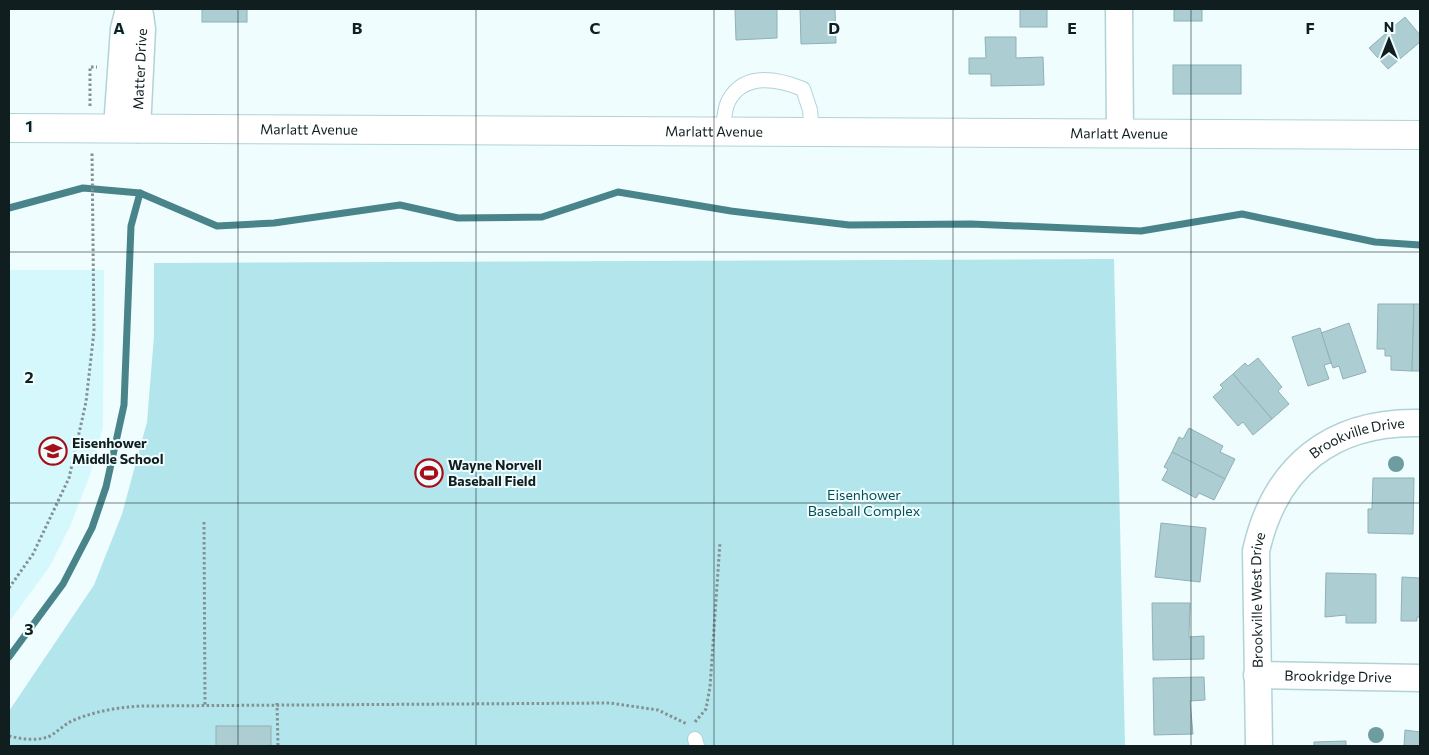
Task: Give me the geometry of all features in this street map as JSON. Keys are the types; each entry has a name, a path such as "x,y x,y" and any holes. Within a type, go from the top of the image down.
{"street":[{"name":"Matter Drive","path":"127,128 124,29 130,9"},
{"name":"Matter Drive","path":"127,128 142,29 139,9"},
{"path":"1119,9 1120,133"},
{"name":"Marlatt Avenue","path":"9,128 1420,135"},
{"name":"Brookville Drive","path":"1298,466 1316,451 1349,434 1384,425 1420,423"},
{"name":"Brookville West Drive","path":"1259,746 1256,552 1262,524 1274,497 1298,466"},
{"name":"Brookridge Drive","path":"1257,675 1420,678"}],"lane":[{"path":"723,131 728,101 740,87 761,79 785,82 803,89 810,110 812,132"}],"path":[{"path":"9,588 33,554 69,478 86,402 92,357 94,163 92,151"},
{"path":"204,522 205,706"},
{"path":"9,736 30,739 47,737 72,721 116,708 277,704 610,703 658,710 692,727 706,709 710,687 720,542"},
{"path":"277,704 278,746"}],"shaded area":[{"name":"Eisenhower Middle School","path":"9,270 104,270 103,427 90,475 71,524 50,566 9,622"}],"green space":[{"name":"Eisenhower Baseball Complex","path":"1114,259 1125,746 9,746 9,711 94,585 122,514 147,422 154,336 154,263"}],"building":[{"path":"202,9 247,9 247,22 202,22"},
{"path":"735,9 777,9 777,38 736,40"},
{"path":"800,9 835,9 836,43 801,44"},
{"path":"1020,9 1047,9 1047,27 1020,27"},
{"path":"1174,9 1202,9 1202,21 1174,21"},
{"path":"1405,17 1420,35 1420,42 1388,69 1369,48"},
{"path":"985,37 1016,37 1016,58 1043,57 1044,85 991,86 991,74 969,74 969,58 986,58"},
{"path":"1173,65 1241,65 1241,94 1173,94"},
{"path":"1378,304 1414,304 1412,371 1391,370 1391,356 1385,356 1385,349 1377,349"},
{"path":"1414,304 1420,304 1420,371 1412,371"},
{"path":"1349,323 1366,372 1343,379 1339,366 1333,368 1321,333"},
{"path":"1320,328 1331,363 1324,365 1329,379 1308,386 1292,337"},
{"path":"1258,358 1282,387 1278,391 1289,404 1272,419 1233,374 1245,363 1248,366"},
{"path":"1233,374 1272,419 1253,435 1243,422 1238,426 1213,397 1223,388 1220,385"},
{"path":"1189,428 1223,446 1220,452 1235,459 1225,479 1172,452 1179,437 1183,439"},
{"path":"1172,452 1225,479 1214,500 1199,493 1196,498 1162,480 1168,469 1164,467"},
{"path":"1373,478 1414,478 1413,534 1368,533 1368,509 1372,509"},
{"path":"1161,523 1206,528 1200,582 1155,577"},
{"path":"1326,573 1376,574 1376,623 1346,623 1346,615 1325,617"},
{"path":"1402,577 1420,578 1420,617 1417,617 1417,621 1401,621"},
{"path":"1152,603 1190,603 1189,637 1204,636 1204,659 1153,660"},
{"path":"1204,677 1205,700 1190,701 1193,734 1154,735 1153,678"},
{"path":"216,726 271,726 271,746 216,746"},
{"path":"1405,730 1420,732 1420,746 1404,746"},
{"path":"1346,741 1346,746 1314,746 1314,742"}],"waterway":[{"path":"9,208 83,188 140,193 217,226 274,223 400,205 458,218 542,217 618,192 731,211 849,225 971,224 1141,231 1242,214 1375,242 1420,245"},
{"path":"9,657 63,584 92,528 106,487 124,405 131,226 140,193"}],"place":[{"name":"Eisenhower Middle School","path":"53,451"},
{"name":"Wayne Norvell Baseball Field","path":"429,473"}]}
